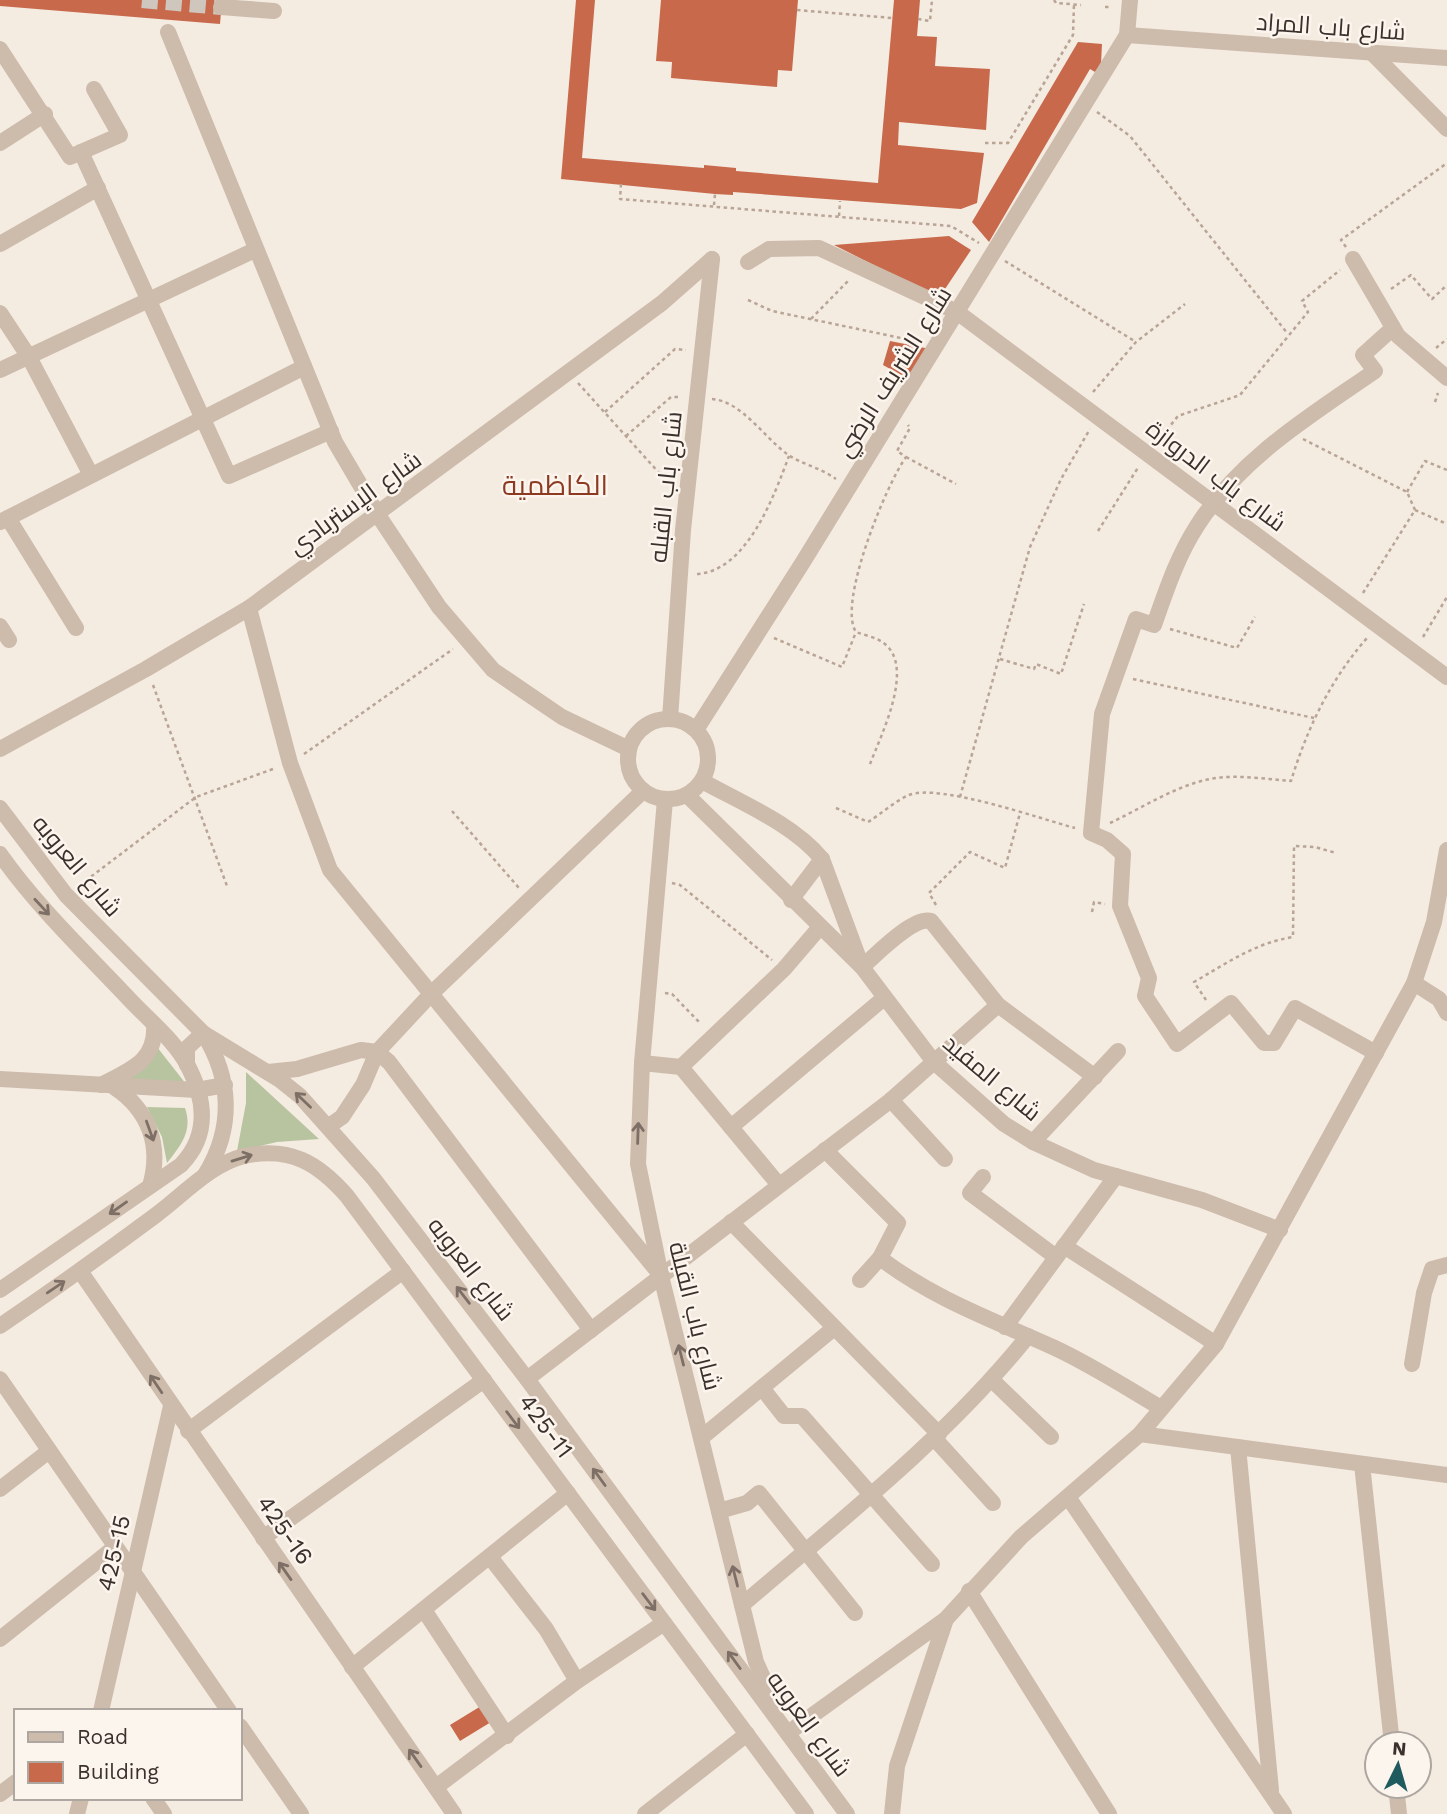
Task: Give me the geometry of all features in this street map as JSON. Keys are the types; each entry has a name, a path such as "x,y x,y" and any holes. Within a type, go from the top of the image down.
{"street":[{"path":"1127,35 1130,0"},
{"path":"221,7 274,11"},
{"path":"168,32 331,431 378,515 439,607 493,670 562,717 629,748"},
{"name":"شارع باب المراد","path":"1127,35 1447,58"},
{"name":"شارع الشريف الرضي","path":"696,730 896,412 1127,35"},
{"path":"0,49 45,114 70,157 120,135 93,89"},
{"path":"1372,52 1447,129"},
{"path":"0,143 45,114"},
{"path":"82,152 229,476 331,431"},
{"path":"0,244 98,188"},
{"name":"شارع باب الدروازة","path":"748,262 769,249 819,248 957,312 1447,677"},
{"path":"0,370 255,250"},
{"name":"شارع باب القبله","path":"670,719 686,502 712,259"},
{"name":"شارع الإستربادي","path":"0,748 146,669 249,608 569,373 685,285 712,259"},
{"path":"1353,259 1398,336 1447,379"},
{"path":"0,313 29,357 91,475"},
{"path":"1376,1053 1295,1008 1274,1042 1264,1043 1231,1003 1177,1044 1144,996 1149,978 1120,906 1124,854 1107,840 1091,833 1102,714 1136,619 1154,625 1174,569 1213,503 1233,479 1288,432 1375,371 1363,355 1394,328"},
{"path":"76,628 4,520 304,367"},
{"path":"249,608 290,763 330,870 661,1276"},
{"path":"0,626 9,640"},
{"path":"670,719 684,722 696,730 708,752 708,765 702,781 687,795 665,800 643,791 629,772 629,748 644,727 670,719"},
{"path":"702,781 798,837 822,859 862,967 912,924 925,919 937,926 998,1005 1095,1077"},
{"path":"329,1126 342,1117 363,1085 377,1052 432,993 643,791"},
{"name":"شارع المفيد","path":"687,795 862,967 934,1062 1004,1124 1033,1142 1094,1170 1202,1200 1280,1230"},
{"name":"شارع باب القبلة","path":"665,800 642,1063 638,1164 661,1276 756,1662 771,1697 847,1814"},
{"name":"شارع العروبه","path":"0,808 66,895 197,1027 268,1072 300,1096 373,1178 527,1379 847,1814"},
{"path":"792,1730 946,1619 1018,1539 1140,1434 1216,1344 1414,983 1434,922 1447,850"},
{"name":"شارع العروبه","path":"0,854 24,888 160,1030 187,1065 197,1090 202,1126 192,1153 150,1186"},
{"path":"791,900 822,859"},
{"path":"681,1067 783,969 820,927"},
{"path":"1414,983 1439,999 1447,1013"},
{"path":"731,1127 884,998"},
{"path":"527,1379 891,1100 998,1005"},
{"path":"106,1086 150,1052 160,1030 174,1039 183,1037 197,1027"},
{"path":"187,1065 187,1048 197,1027"},
{"name":"425-11","path":"197,1027 217,1058 225,1085 227,1105 224,1133 214,1161 204,1177"},
{"path":"268,1072 296,1069 360,1050 377,1052 389,1062 591,1330"},
{"path":"1033,1142 1118,1051"},
{"path":"642,1063 681,1067 779,1185"},
{"path":"0,1079 197,1090 225,1085"},
{"path":"0,1290 150,1186 156,1160 152,1135 142,1113 106,1086"},
{"path":"891,1100 945,1159"},
{"path":"825,1150 898,1223 880,1258 860,1280"},
{"name":"425-11","path":"0,1326 80,1272 204,1177 242,1157 281,1155 305,1159 326,1172 347,1196 806,1814"},
{"path":"1005,1327 1116,1176"},
{"path":"983,1177 970,1193 1060,1252 1216,1344"},
{"path":"731,1222 936,1436 993,1503"},
{"path":"880,1258 930,1292 1084,1363 1161,1408"},
{"path":"1412,1364 1424,1293 1432,1269 1447,1265"},
{"path":"188,1431 403,1271"},
{"name":"425-16","path":"80,1272 454,1814"},
{"path":"701,1438 834,1328"},
{"path":"742,1605 936,1436 992,1380 1028,1336"},
{"path":"0,1379 228,1709"},
{"path":"263,1538 484,1380"},
{"path":"992,1380 1051,1437"},
{"path":"762,1388 784,1416 802,1416 932,1564"},
{"name":"425-15","path":"101,1709 171,1406"},
{"path":"1140,1434 1447,1475"},
{"path":"1238,1447 1271,1792"},
{"path":"0,1489 48,1451"},
{"path":"1362,1464 1390,1730"},
{"path":"352,1667 568,1493"},
{"path":"719,1511 747,1503 759,1493 855,1613"},
{"path":"1068,1497 1284,1814"},
{"path":"0,1639 115,1546"},
{"path":"490,1558 546,1629 577,1681"},
{"path":"969,1591 1110,1814"},
{"path":"424,1609 507,1736"},
{"path":"895,1809 897,1766 946,1619"},
{"path":"436,1787 577,1681 664,1623"},
{"path":"242,1729 301,1814"},
{"path":"645,1814 747,1734"},
{"path":"793,1797 796,1814"}],"path":[{"path":"918,19 930,21 932,0"},
{"path":"1054,0 1056,3 1081,5"},
{"path":"985,143 1008,143 1073,35 1074,4"},
{"path":"797,10 892,18"},
{"path":"1085,104 1130,136 1288,334"},
{"path":"1098,531 1108,511 1147,454 1178,416 1240,396 1308,312 1302,301 1353,259 1341,240 1447,163"},
{"path":"621,184 620,199 951,226 1136,342"},
{"path":"714,205 715,194"},
{"path":"839,216 840,201"},
{"path":"811,319 861,267"},
{"path":"1377,300 1410,275 1432,299 1447,285"},
{"path":"748,300 772,311 937,345"},
{"path":"1082,405 1136,342 1185,304"},
{"path":"605,412 676,349 702,352"},
{"path":"569,373 686,502"},
{"path":"626,436 671,397 727,400 789,456 818,467 849,487"},
{"path":"896,412 910,428 897,451 956,484"},
{"path":"960,797 1030,548 1061,479 1097,416"},
{"path":"1288,432 1407,492 1415,510 1447,524"},
{"path":"680,575 714,571 737,554 772,503 789,456"},
{"path":"759,631 842,667 856,632 850,615 872,526 894,474 906,457"},
{"path":"1407,492 1425,461 1447,470"},
{"path":"1354,608 1415,510"},
{"path":"1414,652 1447,597"},
{"path":"1000,659 1034,669 1036,664 1061,674 1084,604"},
{"path":"1154,625 1237,648 1255,617"},
{"path":"836,808 868,822 910,795 927,792 960,797 1091,833 1181,789 1209,779 1231,777 1291,781 1314,718 1334,683 1378,626"},
{"path":"856,632 882,641 888,648 898,674 893,702 870,764"},
{"path":"66,895 196,796 290,763 467,639"},
{"path":"146,669 196,796 227,886"},
{"path":"1114,675 1314,718"},
{"path":"453,811 530,900"},
{"path":"925,919 938,903 929,893 970,852 1005,868 1020,813"},
{"path":"1216,1015 1194,982 1249,949 1269,941 1293,937 1294,846 1315,847 1336,853"},
{"path":"659,881 680,885 783,969"},
{"path":"649,991 672,993 712,1037"}],"green space":[{"path":"157,1047 186,1084 120,1080"},
{"path":"246,1072 319,1139 277,1142 237,1151 246,1103"},
{"path":"147,1107 185,1108 187,1131 167,1163 162,1137"}],"building":[{"path":"0,0 222,0 220,24 0,6"},
{"path":"576,0 595,0 582,158 704,168 704,165 736,168 736,171 878,183 894,0 920,0 917,36 937,37 935,66 990,69 986,130 899,122 898,145 984,153 977,203 961,209 733,192 733,195 715,194 561,179"},
{"path":"661,0 798,0 792,71 778,70 777,87 671,78 672,62 656,61"},
{"path":"1078,42 1102,44 1101,64 1095,72 1090,69 989,242 972,222"},
{"path":"949,236 971,250 939,298 834,245"},
{"path":"890,341 930,349 910,380 883,365"},
{"path":"481,1706 491,1722 460,1741 450,1725"}],"tunnel":[{"path":"142,0 221,7"}],"district":[{"name":"الكاظمية","path":"555,485"}]}
